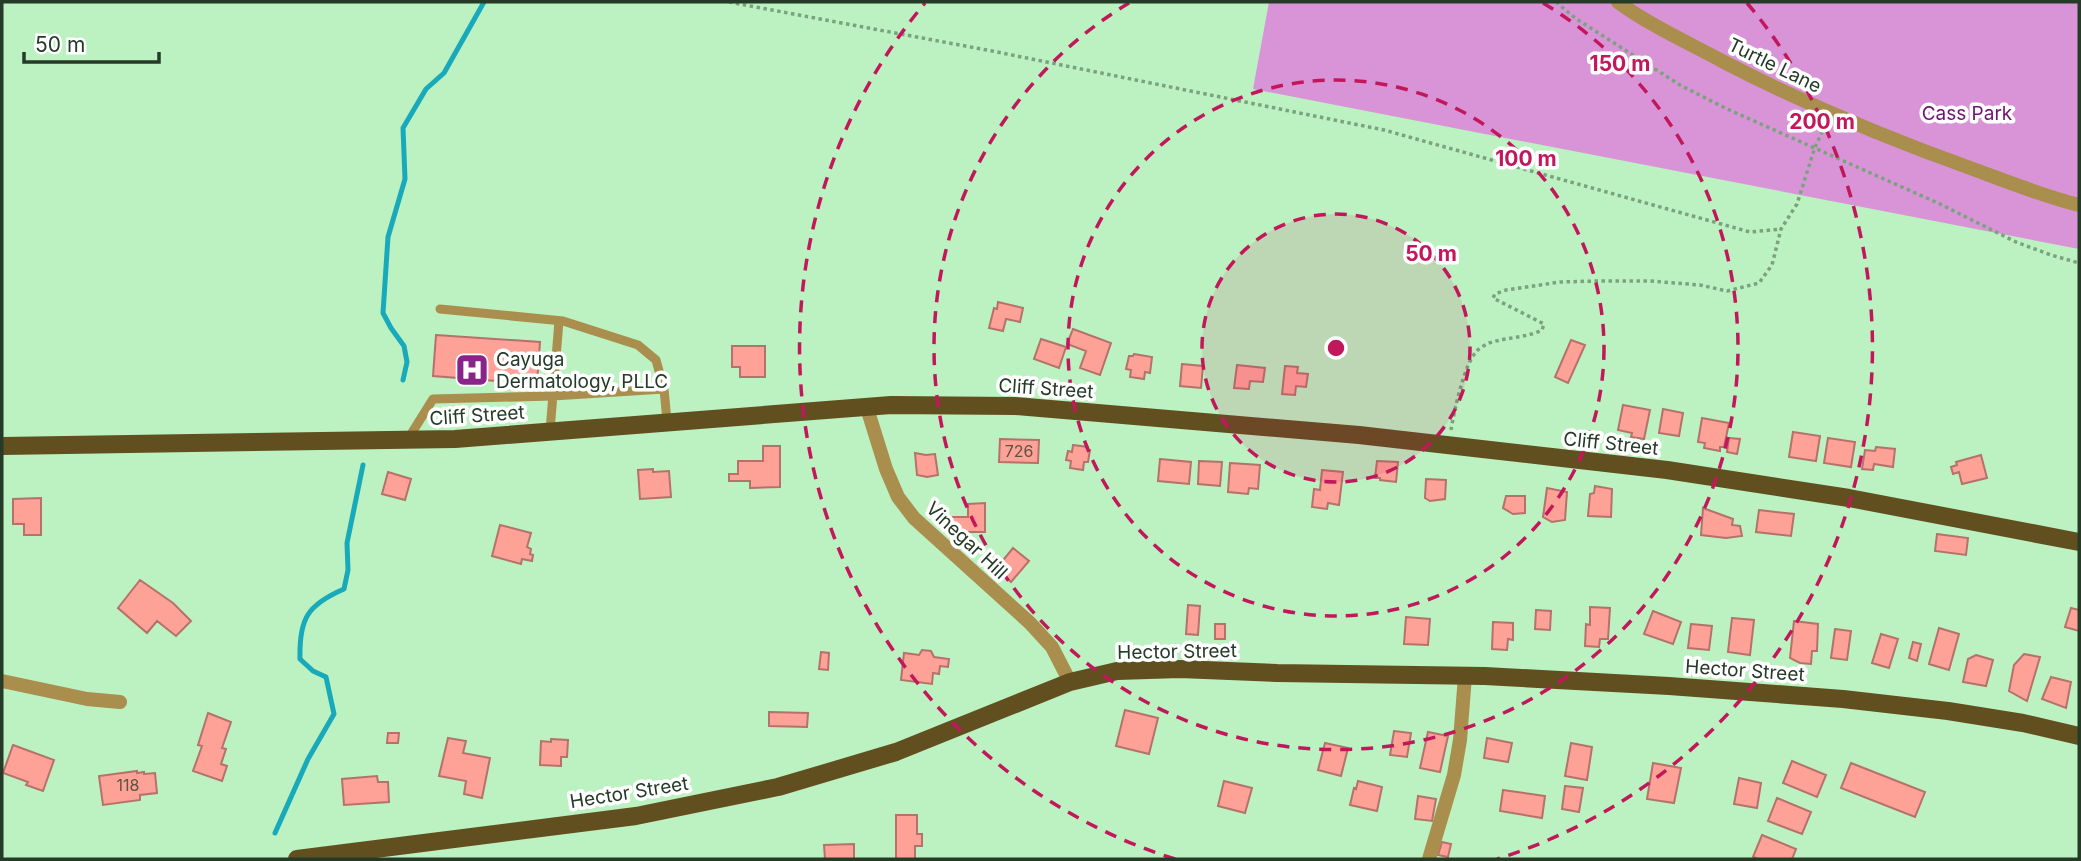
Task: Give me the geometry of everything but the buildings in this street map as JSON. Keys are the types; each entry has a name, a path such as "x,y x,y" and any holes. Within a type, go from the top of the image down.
{"main road":[{"name":"Cliff Street","path":"2,446 455,439 867,408 1015,405 1412,441 1667,470 1836,496 2079,542"},
{"name":"Hector Street","path":"305,859 636,816 778,787 896,752 1070,682 1117,671 1180,669 1465,676 1669,686 1843,699 1948,711 2023,723 2079,736"}],"street":[{"name":"Turtle Lane","path":"1618,2 1656,26 1743,72 1831,114 1941,158 2079,205"},
{"name":"Vinegar Hill","path":"867,408 886,470 898,497 914,518 1052,647 1070,682"},
{"path":"1429,859 1454,775 1465,676"},
{"path":"2,681 87,699 120,702"}],"lane":[{"path":"440,309 559,321 638,345 656,360 664,389 667,422"},
{"path":"550,431 559,321"},
{"path":"407,440 433,399 553,396 664,389"}],"path":[{"path":"729,2 1384,130 1750,232 1781,229"},
{"path":"1556,2 1575,18 1680,85 1725,108 1940,204 2016,242 2079,263"},
{"path":"1451,432 1458,395 1477,350 1489,343 1532,334 1542,330 1544,324 1493,298 1494,294 1560,282 1650,281 1700,285 1727,291 1759,283 1772,265 1781,229 1797,204 1815,147 1831,114"}],"green space":[{"name":"Cass Park","path":"1269,2 2079,2 2079,249 1253,89"}],"waterway":[{"path":"403,380 407,362 404,346 383,313 388,237 405,179 403,128 426,89 444,73 484,2"},
{"path":"275,833 308,759 334,714 326,677 313,671 300,659 301,633 314,608 321,601 344,589 348,570 347,543 363,465"}],"place":[{"name":"Cayuga Dermatology, PLLC","path":"472,370"}]}
